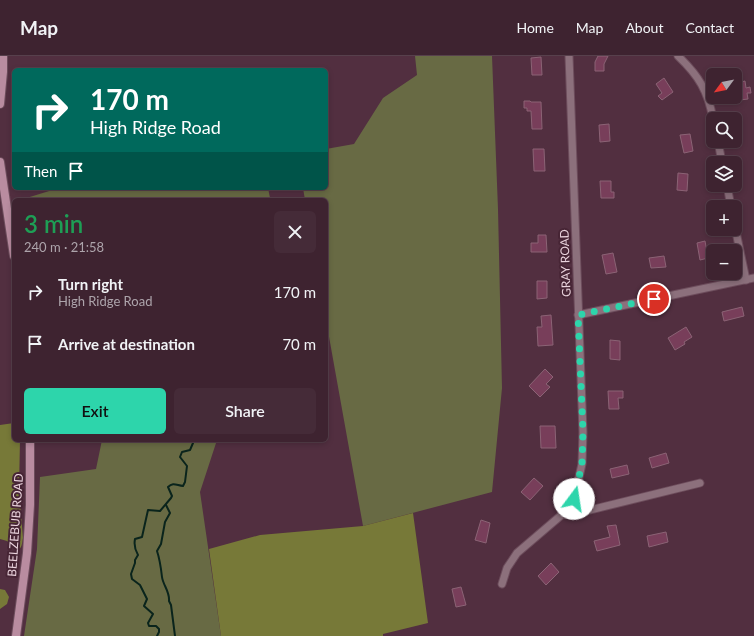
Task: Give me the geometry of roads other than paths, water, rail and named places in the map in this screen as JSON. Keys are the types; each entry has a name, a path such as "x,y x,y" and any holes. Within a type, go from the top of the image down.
{"street":[{"path":"0,104 3,56"},
{"name":"GRAY ROAD","path":"502,584 507,568 517,553 565,512 574,499 582,464 583,432 572,124 568,56"},
{"path":"678,56 687,64 700,82 710,101 712,112"},
{"path":"0,162 12,243"},
{"path":"737,236 746,280"},
{"path":"578,315 754,278"},
{"name":"BEELZEBUB ROAD","path":"16,636 28,546 30,505 30,442"},
{"path":"565,512 586,511 700,483"}],"waterway":[{"path":"157,636 159,629 156,626 149,626 148,623 153,614 144,606 147,599 140,585 132,579 131,574 138,555 135,547 135,539 142,537 148,510 160,511 171,498 172,496 168,487 173,484 183,486 187,466 180,457 182,452 190,450 192,442"},
{"path":"166,505 170,513 165,522 161,544 157,551 163,580 171,605 175,636"}]}
